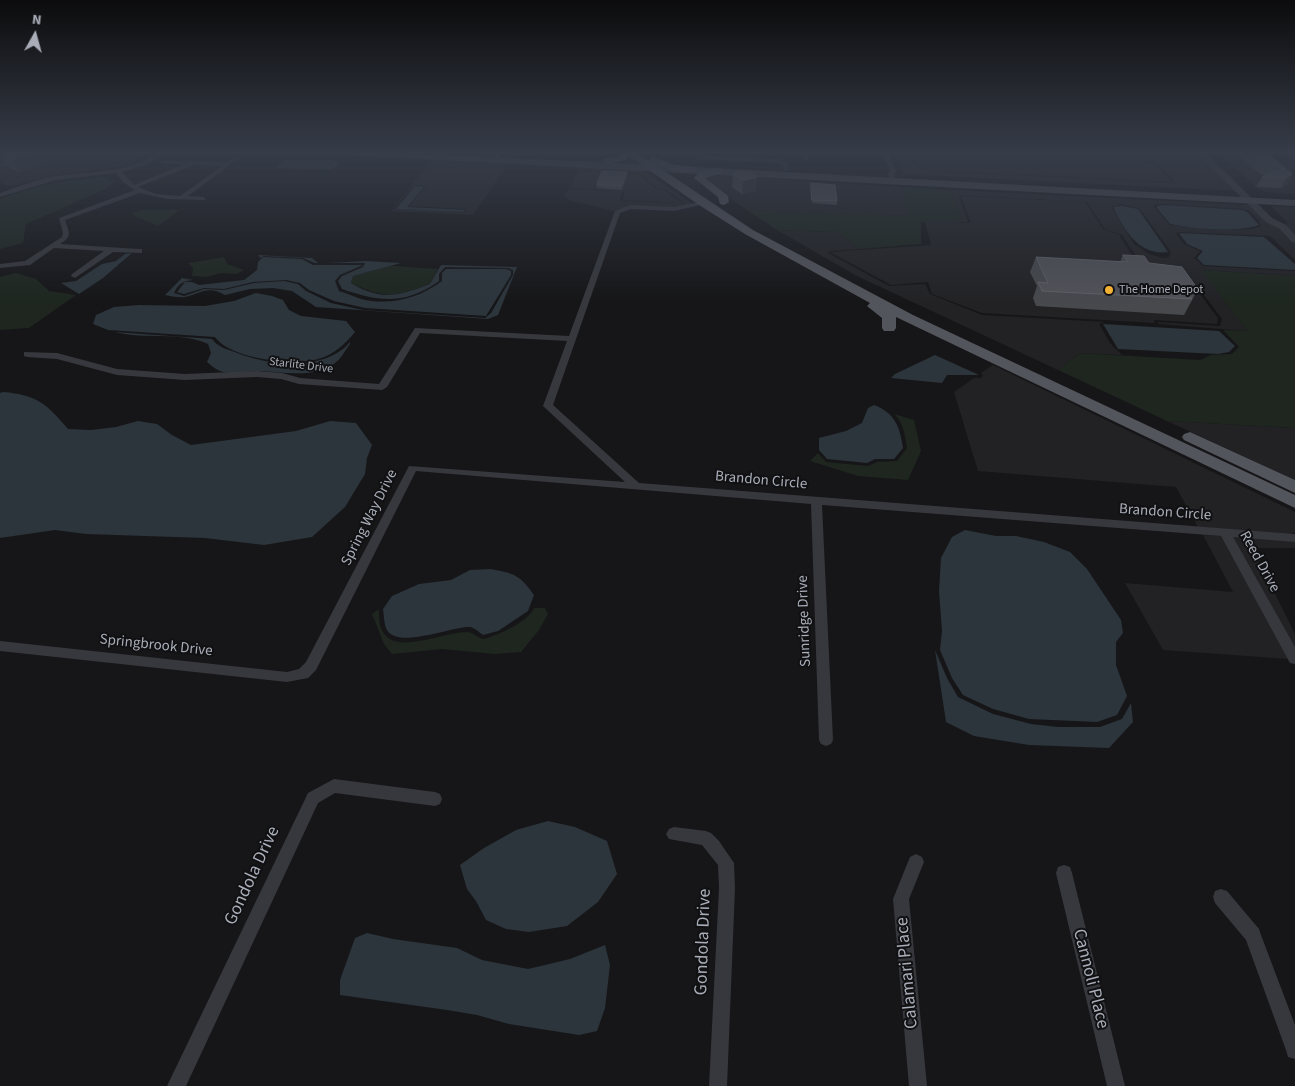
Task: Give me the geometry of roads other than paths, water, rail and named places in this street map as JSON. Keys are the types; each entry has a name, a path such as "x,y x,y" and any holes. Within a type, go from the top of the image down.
{"main road":[{"path":"703,204 764,232 784,252 804,259 1295,502"},
{"path":"716,204 744,222 849,275 915,315 1138,413 1295,487"},
{"path":"764,232 769,250 888,314 890,319 889,328"}],"street":[{"path":"0,266 27,263 66,236 61,219 99,204"},
{"path":"636,485 548,406 617,212 630,208 674,209 699,204"},
{"path":"1257,204 1270,220 1283,228 1295,240"},
{"path":"1260,204 1284,222 1283,228"},
{"path":"53,246 138,250"},
{"path":"75,276 112,249"},
{"name":"Starlite Drive","path":"27,354 57,356 117,372 185,376 257,374 282,376 299,381 382,387 418,330 572,339"},
{"name":"Spring Way Drive","path":"307,672 413,468 636,485"},
{"name":"Brandon Circle","path":"636,485 816,501 1295,538"},
{"name":"Sunridge Drive","path":"816,501 826,740"},
{"name":"Reed Drive","path":"1225,533 1295,659"},
{"name":"Springbrook Drive","path":"0,646 287,677 307,672"},
{"name":"Gondola Drive","path":"176,1086 313,798 334,786 435,799"},
{"name":"Gondola Drive","path":"674,834 706,838 726,863 727,888 718,1086"},
{"name":"Calamari Place","path":"916,862 901,898 918,1086"},
{"name":"Cannoli Place","path":"1064,873 1116,1086"},
{"path":"1221,897 1253,935 1295,1050"}],"place":[{"name":"The Home Depot","path":"1109,290"}]}
